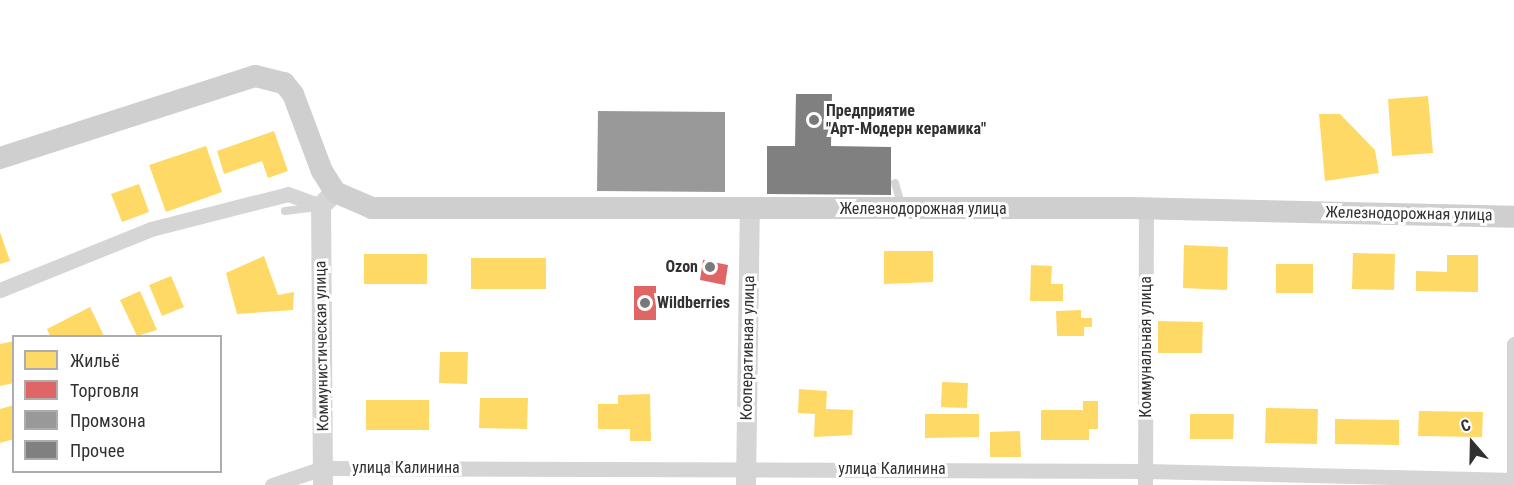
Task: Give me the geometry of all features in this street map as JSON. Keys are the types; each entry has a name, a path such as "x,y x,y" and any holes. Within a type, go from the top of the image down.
{"main road":[{"path":"0,158 225,83 255,76 269,77 284,83 293,94 322,171 328,199"},
{"name":"Железнодорожная улица","path":"328,199 372,208 750,211 902,208 1146,209 1514,217"}],"street":[{"name":"Железнодорожная улица","path":"0,290 151,230 288,194 328,199"},
{"name":"Коммунистическая улица","path":"323,477 328,199"},
{"name":"Коммунальная улица","path":"1146,209 1146,478"},
{"name":"Кооперативная улица","path":"746,476 750,211"},
{"path":"1514,344 1514,485"},
{"name":"улица Калинина","path":"272,485 323,477 746,476 1514,480"}],"lane":[{"path":"894,183 902,208"},
{"path":"285,212 328,199"}],"building: Жильё":[{"path":"1428,96 1433,153 1392,156 1388,99"},
{"path":"1319,114 1340,114 1375,150 1379,173 1325,181"},
{"path":"274,131 288,171 268,178 262,161 224,174 217,151"},
{"path":"206,146 222,192 166,212 149,165"},
{"path":"139,184 149,212 122,222 111,194"},
{"path":"0,232 10,261 0,264"},
{"path":"1184,245 1228,247 1227,290 1183,288"},
{"path":"884,251 933,251 933,282 884,284"},
{"path":"1353,253 1395,254 1394,290 1352,289"},
{"path":"364,254 427,254 427,284 364,284"},
{"path":"1447,255 1478,255 1478,292 1416,291 1416,271 1447,272"},
{"path":"264,256 278,295 294,292 293,310 237,314 226,273"},
{"path":"471,258 546,258 546,289 471,289"},
{"path":"1276,264 1313,264 1313,293 1276,293"},
{"path":"1031,265 1052,266 1051,284 1063,284 1063,301 1030,301"},
{"path":"171,276 184,307 162,316 149,285"},
{"path":"140,291 157,330 137,335 120,300"},
{"path":"90,307 104,335 50,335 47,329"},
{"path":"1081,310 1081,318 1092,318 1092,327 1084,327 1084,336 1057,336 1056,311"},
{"path":"1158,321 1203,322 1202,353 1158,353"},
{"path":"12,341 12,383 0,386 0,344"},
{"path":"440,352 468,352 467,384 439,383"},
{"path":"942,382 968,383 967,408 941,407"},
{"path":"799,389 827,391 826,409 853,410 852,435 814,437 815,414 798,413"},
{"path":"650,394 651,441 630,441 630,429 598,429 598,404 618,404 618,395"},
{"path":"480,398 528,398 527,429 479,428"},
{"path":"366,400 429,400 429,430 366,430"},
{"path":"1083,401 1098,401 1098,429 1089,429 1089,440 1041,440 1041,410 1083,410"},
{"path":"12,406 12,440 0,443 0,409"},
{"path":"1266,408 1318,409 1317,444 1265,443"},
{"path":"1419,411 1483,412 1482,437 1418,436"},
{"path":"925,414 979,414 979,437 925,438"},
{"path":"1190,414 1234,414 1233,439 1190,439"},
{"path":"1335,419 1399,420 1399,445 1335,444"},
{"path":"1020,431 1021,457 990,457 990,432"}],"building: Торговля":[{"path":"703,260 728,265 725,285 700,280"},
{"name":"Wildberries","path":"634,286 656,286 656,320 634,320"}],"building: Промзона":[{"path":"598,111 725,112 725,192 597,191"}],"building: Прочее":[{"name":"Предприятие \"Арт-Модерн керамика\"","path":"796,94 832,94 831,146 891,147 891,195 767,194 767,146 795,146"}],"place":[{"name":"Предприятие \"Арт-Модерн керамика\"","path":"814,120"},
{"name":"Ozon","path":"710,267"},
{"name":"Wildberries","path":"645,303"}]}
